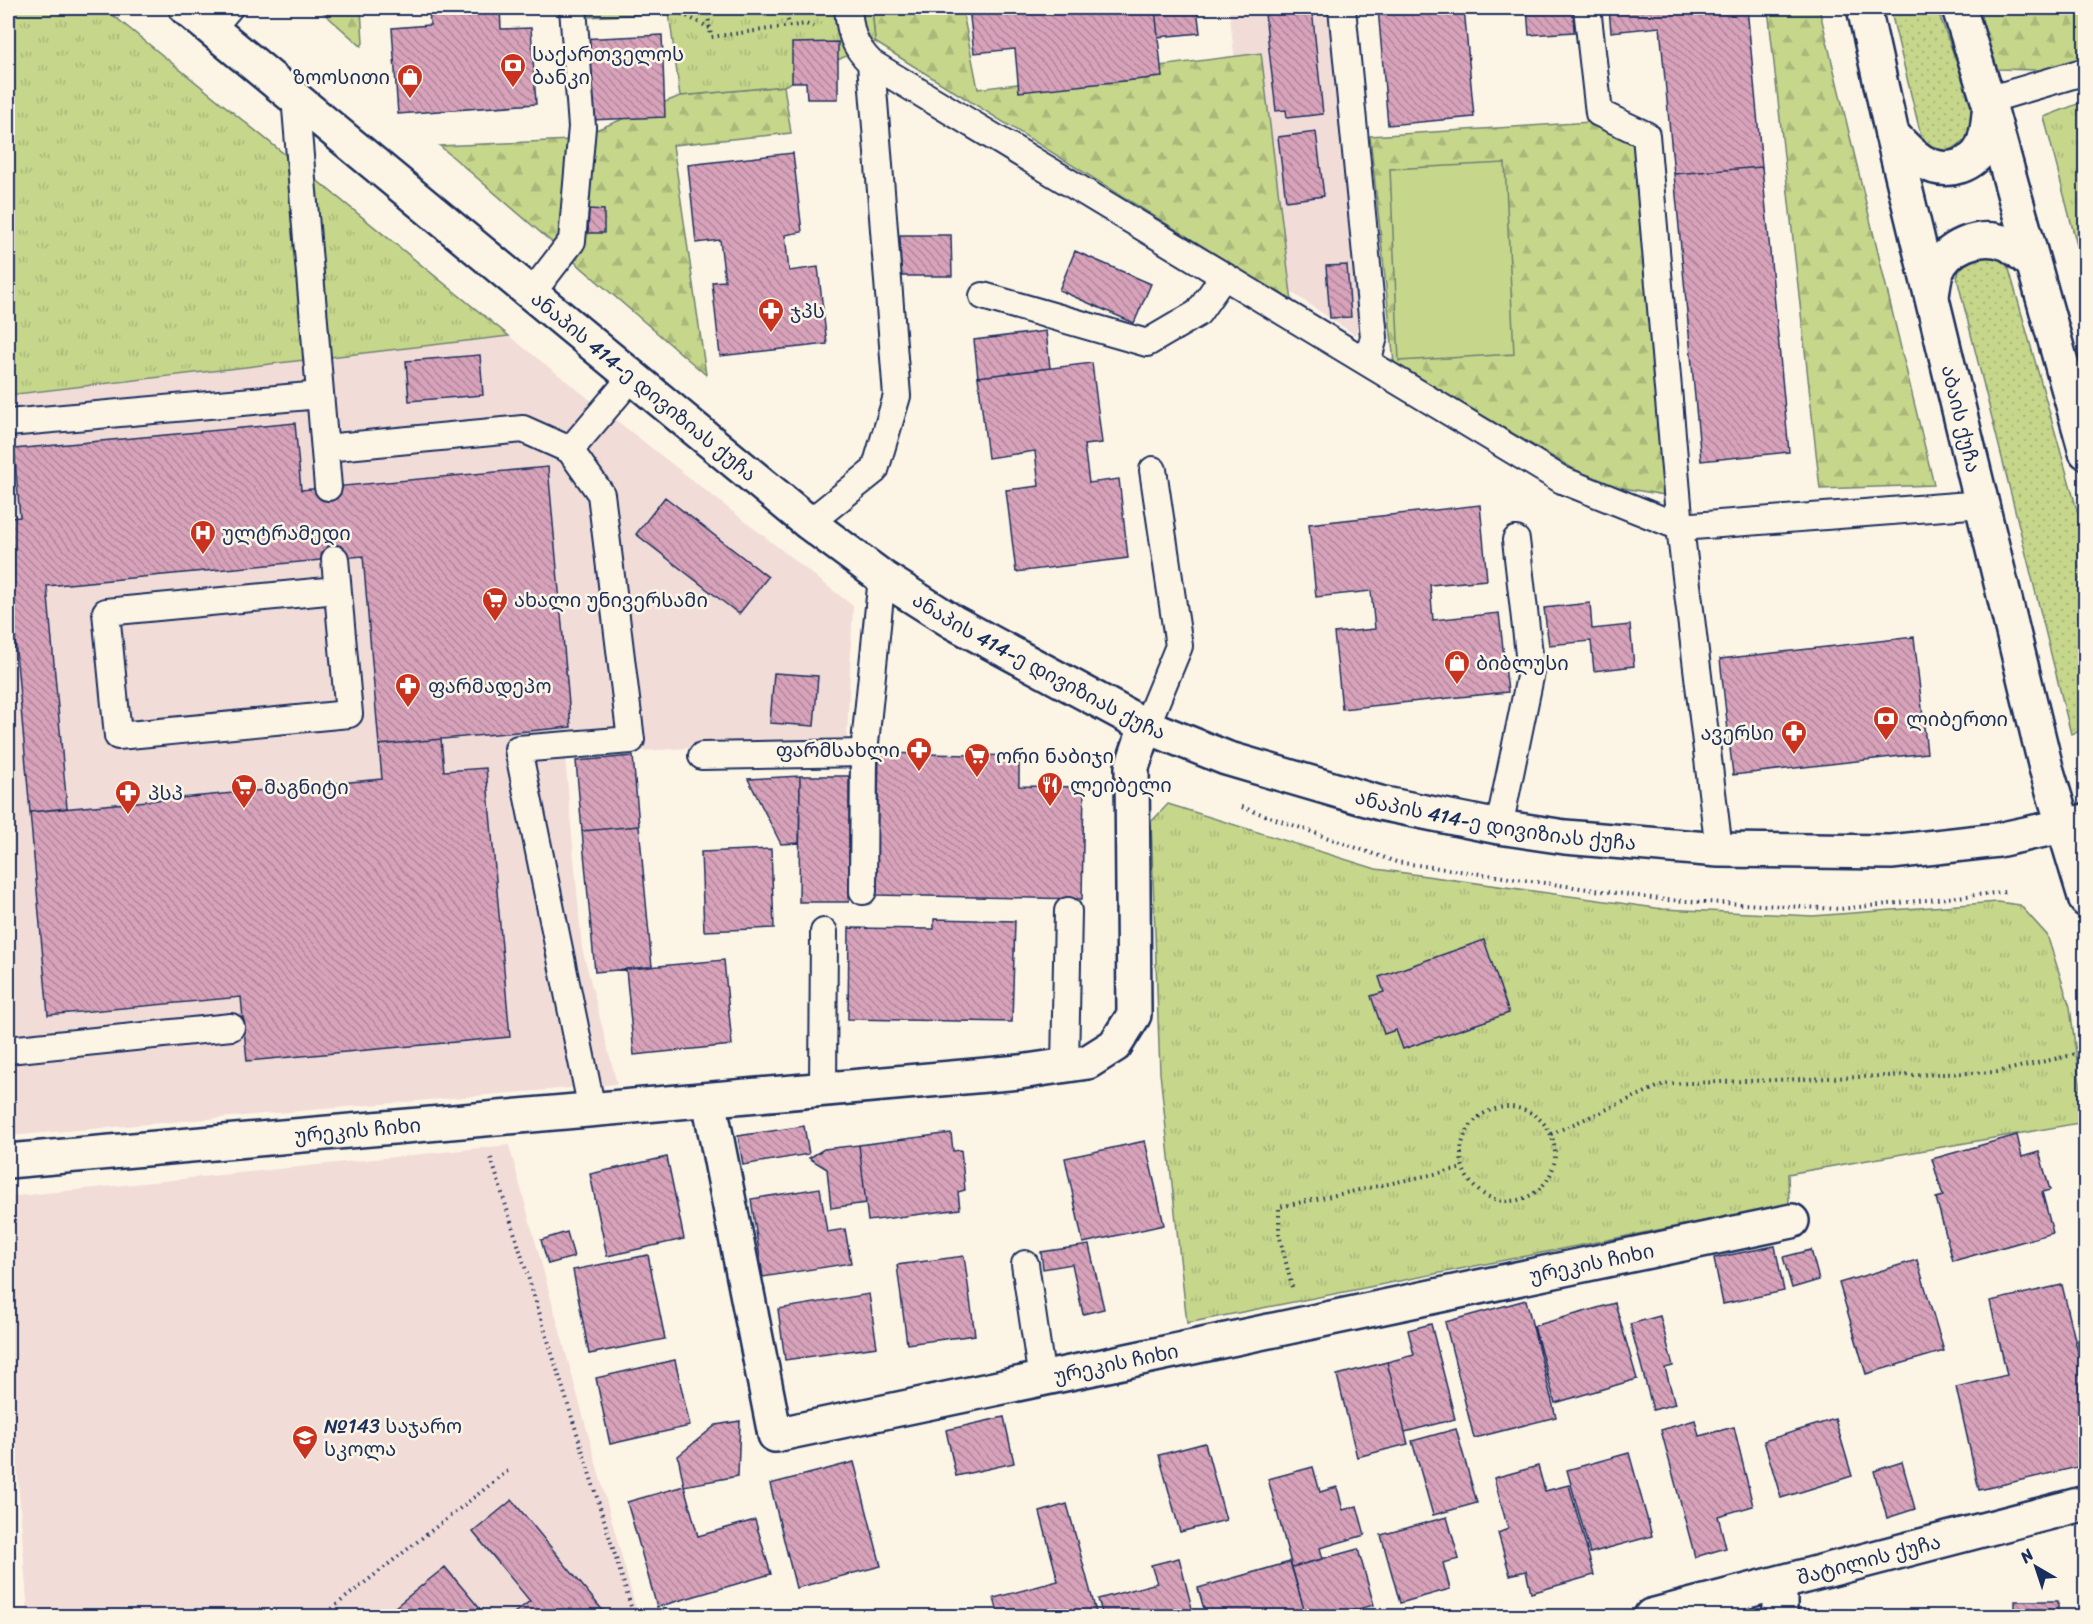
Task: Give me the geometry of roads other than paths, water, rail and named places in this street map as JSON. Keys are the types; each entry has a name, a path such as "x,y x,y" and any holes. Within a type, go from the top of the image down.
{"street":[{"name":"ანაპის 414-ე დივიზიას ქუჩა","path":"186,8 220,18 295,97 809,523 882,577 953,622 1146,726 1226,758 1380,803 1499,827 1565,837 1719,850 1891,852 1998,840 2075,823"},
{"name":"აბაის ქუჩა","path":"1864,8 1892,134 2046,768 2075,823 2085,900"},
{"path":"1959,8 2085,452"},
{"path":"1892,134 1910,154 1930,166 1950,169 1968,164 1980,152 1986,139 1988,106"},
{"path":"1932,296 1936,272 1946,257 1960,245 1983,239 2006,243 2032,262"},
{"name":"ურეკის ჩიხი","path":"8,1161 1020,1072 1088,1062 1115,1045 1134,1015 1131,767 1146,726"},
{"name":"ურეკის ჩიხი","path":"709,1100 776,1434 1302,1326 1792,1221"},
{"name":"შატილის ქუჩა","path":"1651,1617 2085,1503"},
{"path":"1780,1584 1780,1617"}],"lane":[{"path":"531,294 572,242 582,127 573,8"},
{"path":"809,523 874,470 897,396 864,56 850,33 848,8"},
{"path":"1342,8 1374,337 1367,362"},
{"path":"1587,8 1599,113 1646,135 1680,527 1719,850"},
{"path":"864,56 1562,480 1680,527 1983,504"},
{"path":"1988,106 2085,71"},
{"path":"295,97 328,487"},
{"path":"983,296 1147,343 1198,313 1224,276"},
{"path":"570,450 632,377"},
{"path":"8,423 320,395"},
{"path":"325,448 523,429 570,450 601,494 631,740 518,749 592,1110"},
{"path":"1146,726 1179,646 1153,470"},
{"path":"1499,827 1531,672 1516,540"},
{"path":"335,559 349,714 118,736 106,612 337,590"},
{"path":"863,891 864,753 882,577"},
{"path":"702,756 864,753"},
{"path":"1065,1066 1068,911"},
{"path":"824,932 824,1089"},
{"path":"8,1050 231,1027"},
{"path":"1025,1264 1042,1380"}],"place":[{"name":"საქართველოს ბანკი","path":"513,89"},
{"name":"ზოოსითი","path":"410,100"},
{"name":"ჯპს","path":"771,334"},
{"name":"ულტრამედი","path":"203,556"},
{"name":"ახალი უნივერსამი","path":"495,623"},
{"name":"ბიბლუსი","path":"1457,686"},
{"name":"ფარმადეპო","path":"408,709"},
{"name":"ლიბერთი","path":"1886,742"},
{"name":"ავერსი","path":"1794,756"},
{"name":"ფარმსახლი","path":"919,773"},
{"name":"ორი ნაბიჯი","path":"977,779"},
{"name":"ლეიბელი","path":"1050,808"},
{"name":"მაგნიტი","path":"244,810"},
{"name":"პსპ","path":"128,816"},
{"name":"№143 საჯარო სკოლა","path":"305,1461"}]}
